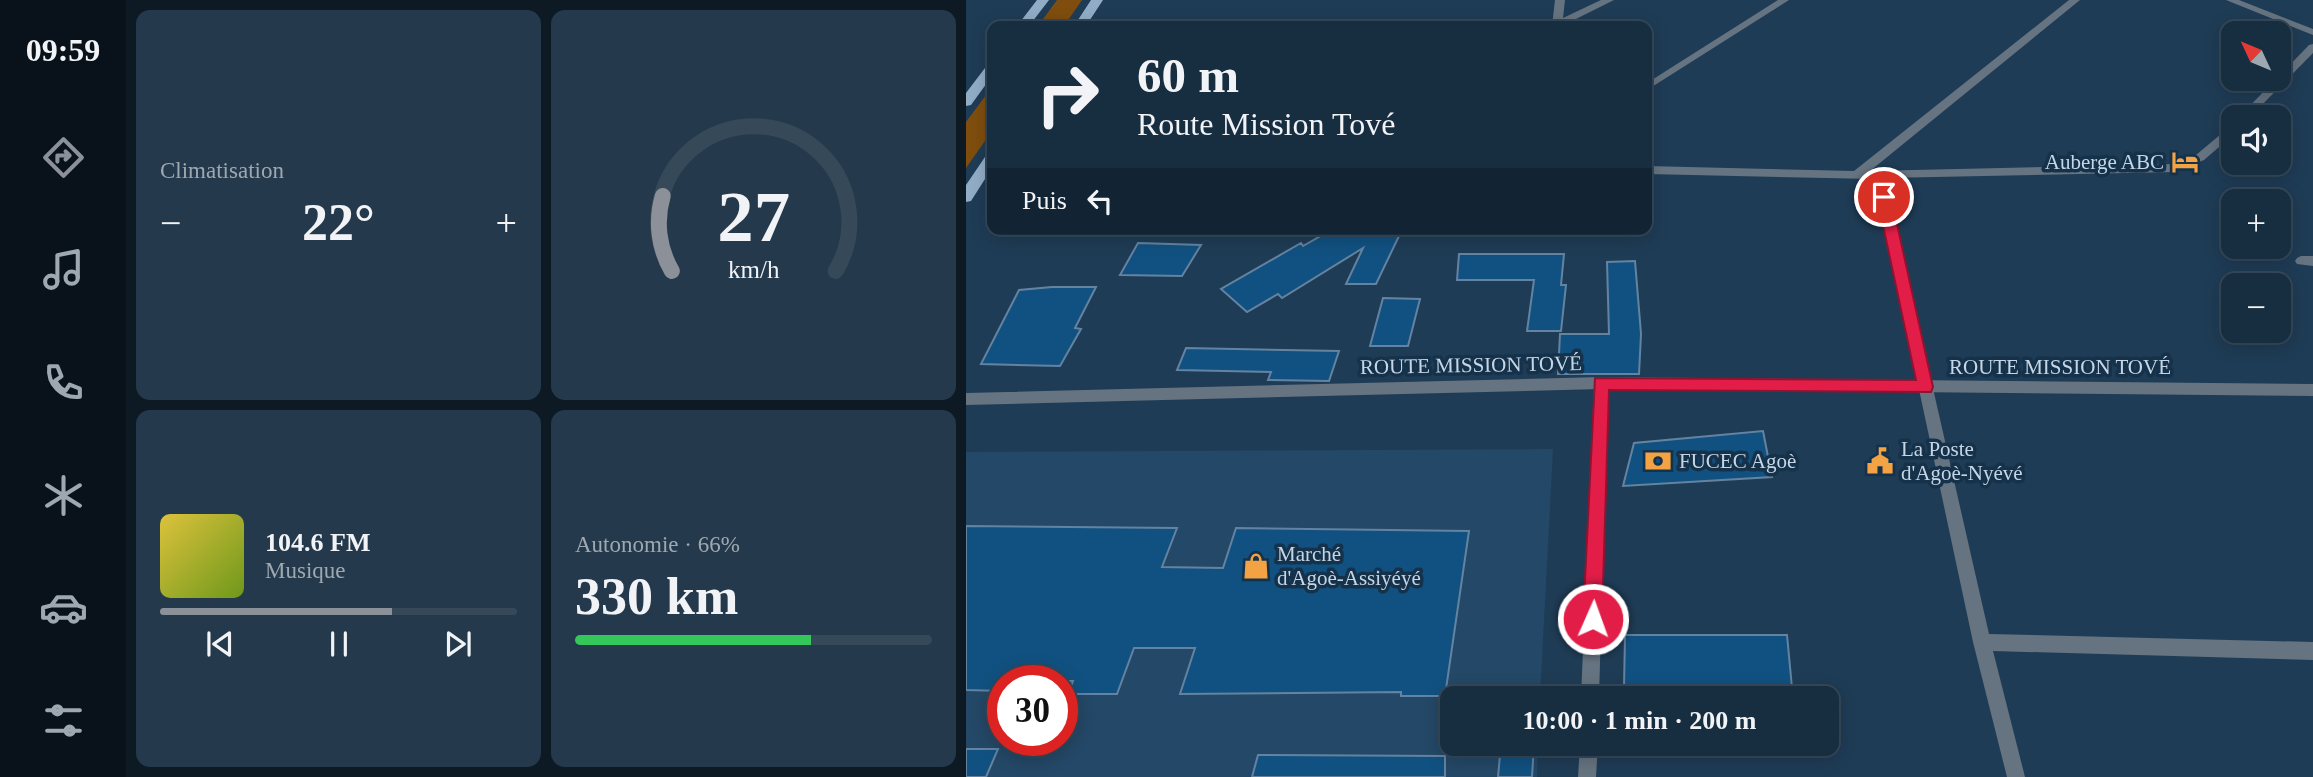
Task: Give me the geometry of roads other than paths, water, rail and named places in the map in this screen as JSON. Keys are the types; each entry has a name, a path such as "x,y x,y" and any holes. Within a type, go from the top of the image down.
{"main road":[{"path":"1027,21 1043,0"},
{"path":"1083,21 1097,0"},
{"path":"966,102 987,74"},
{"path":"966,197 987,165"}],"street":[{"path":"1557,21 1560,0"},
{"path":"1565,21 1609,0"},
{"path":"1652,84 1784,0"},
{"path":"1857,175 2075,0"},
{"path":"2231,0 2313,32"},
{"path":"2256,105 2313,47"},
{"path":"1652,170 1857,175 2175,168 2194,163 2221,140"},
{"path":"1879,174 1982,642 2016,777"},
{"path":"1590,686 1601,383"},
{"name":"ROUTE MISSION TOVÉ","path":"966,399 1601,383 2313,390"},
{"path":"1982,642 2313,651"},
{"path":"1587,777 1588,756"}],"place":[{"name":"Auberge ABC","path":"2185,162"},
{"name":"FUCEC Agoè","path":"1658,461"},
{"name":"La Poste d'Agoè-Nyévé","path":"1880,461"},
{"name":"Marché d'Agoè-Assiyéyé","path":"1256,566"}]}
